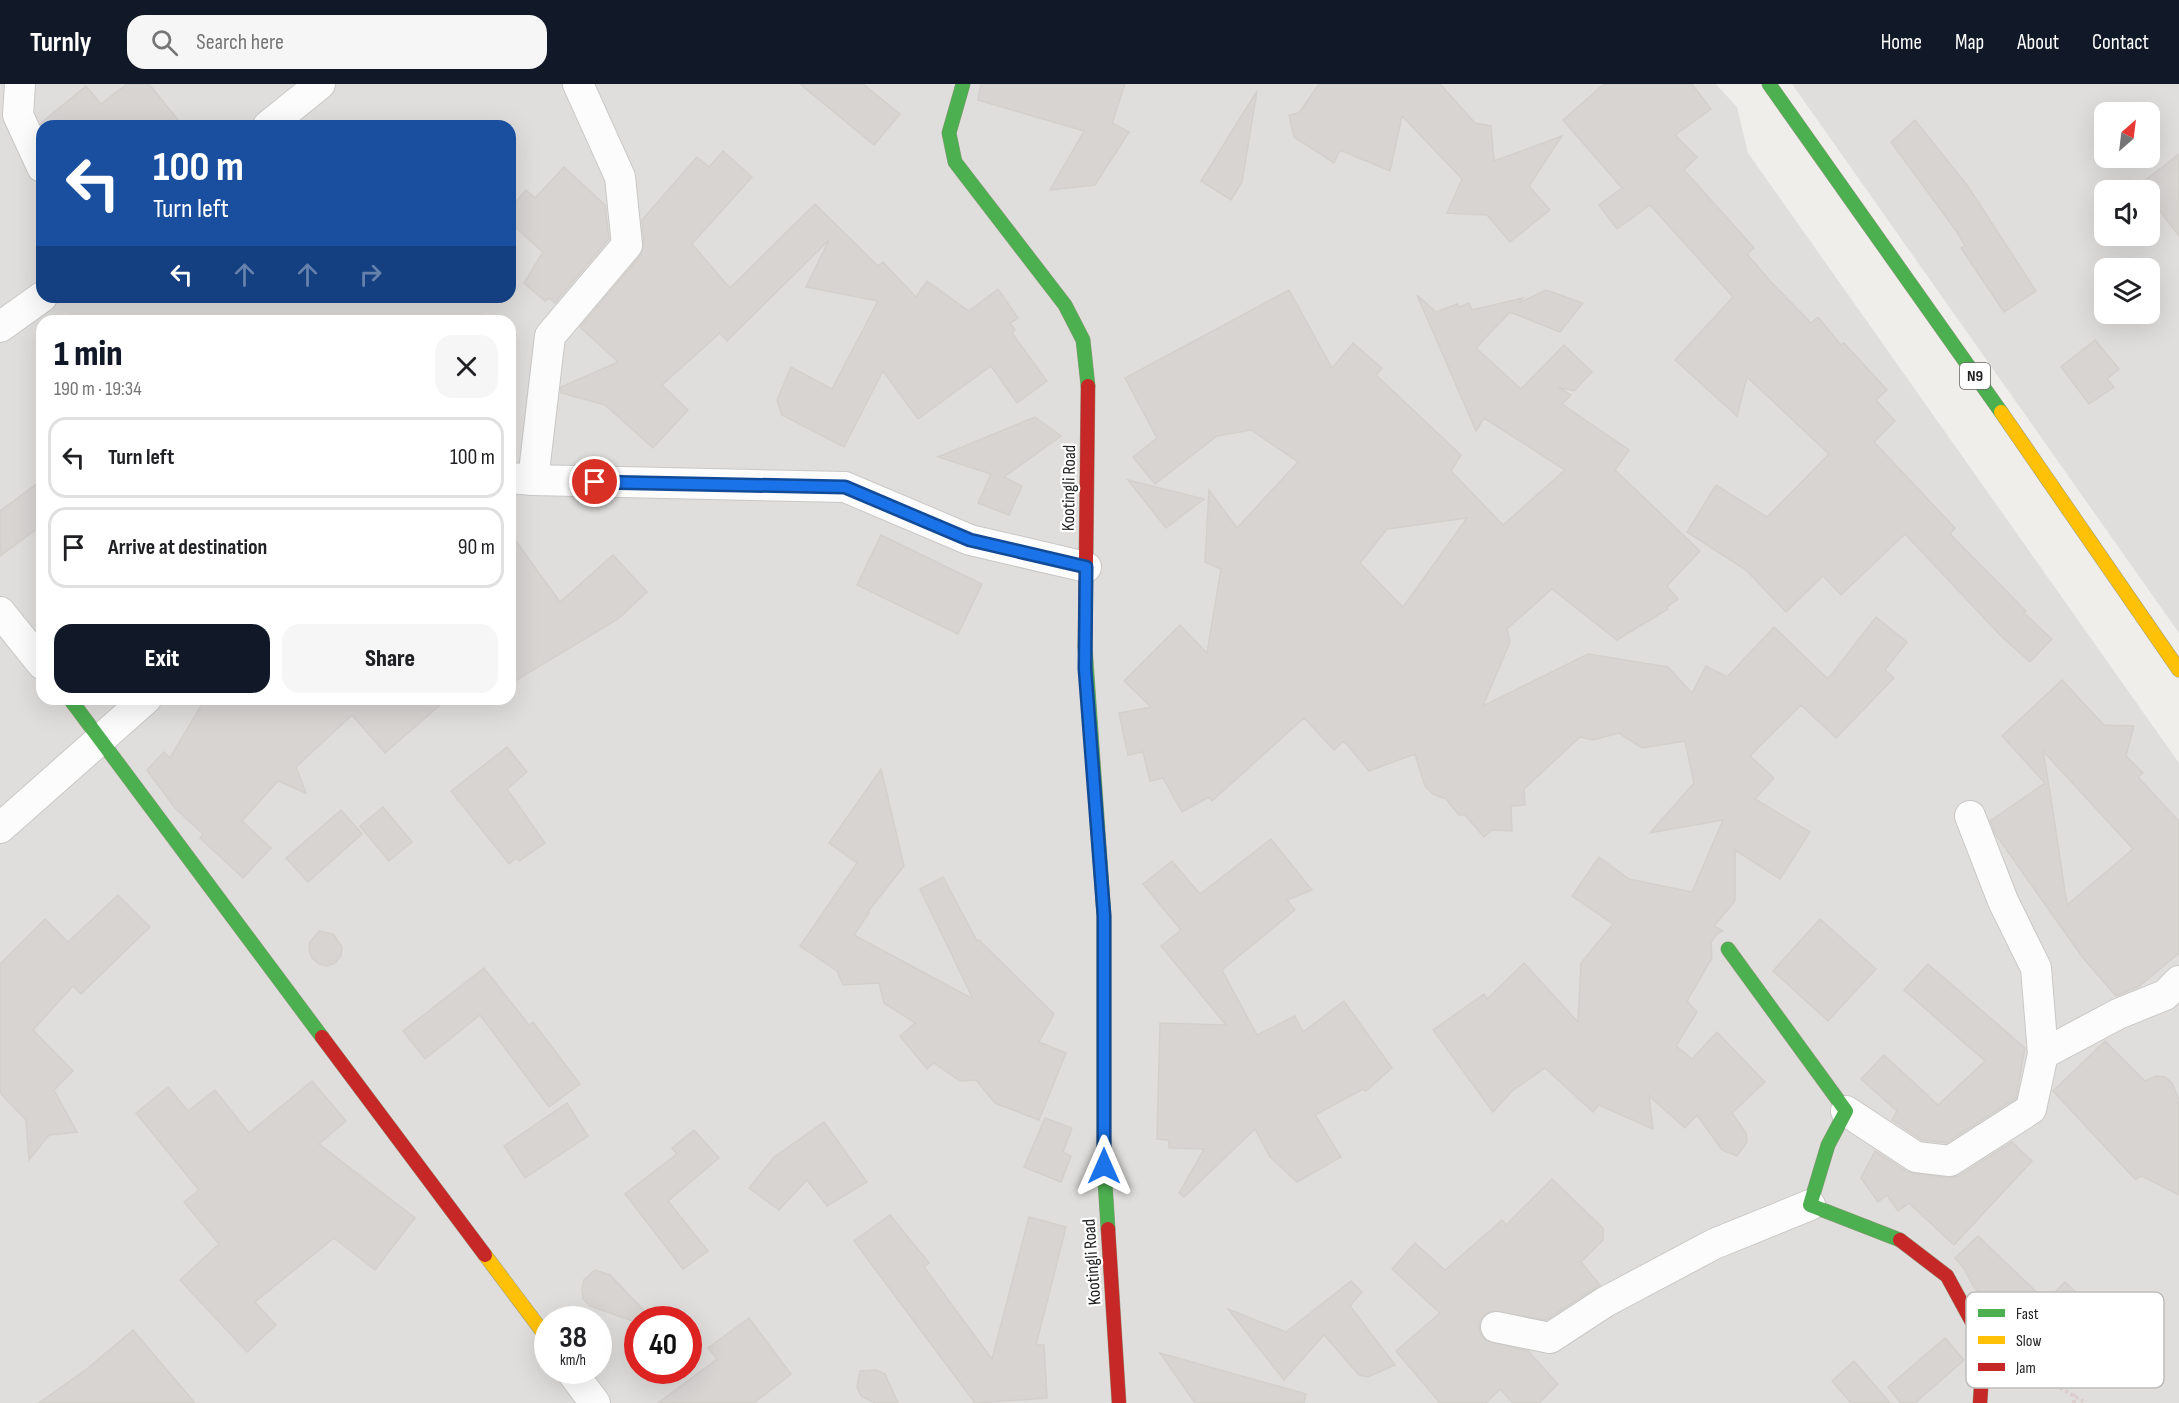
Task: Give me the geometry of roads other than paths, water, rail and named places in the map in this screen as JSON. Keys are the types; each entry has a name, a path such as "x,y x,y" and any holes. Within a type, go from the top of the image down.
{"main road":[{"name":"Kootingli Road","path":"963,84 949,133 955,162 1065,305 1083,340 1088,380 1085,669 1104,916 1104,1166 1119,1403"},
{"name":"N9","path":"1769,84 2005,417 2179,670"},
{"path":"75,705 102,738 534,1320"},
{"path":"1728,949 1846,1111 1828,1145 1810,1205 1903,1241 1947,1276 1966,1311"},
{"path":"1980,1403 1981,1388"}],"street":[{"path":"20,84 18,115 36,154"},
{"path":"275,120 320,84"},
{"path":"578,84 620,177 627,245 550,336 522,479 845,487 970,540 1086,567"},
{"path":"0,327 36,301"},
{"path":"0,612 36,657"},
{"path":"0,828 139,705"},
{"path":"1846,1111 1916,1157 1950,1161 2031,1109 2043,1054 2036,968 2003,902 1970,816"},
{"path":"2043,1054 2118,1014 2165,995 2179,981"},
{"path":"1496,1327 1550,1338 1605,1302 1714,1244 1810,1205"},
{"path":"581,1384 595,1403"}]}
